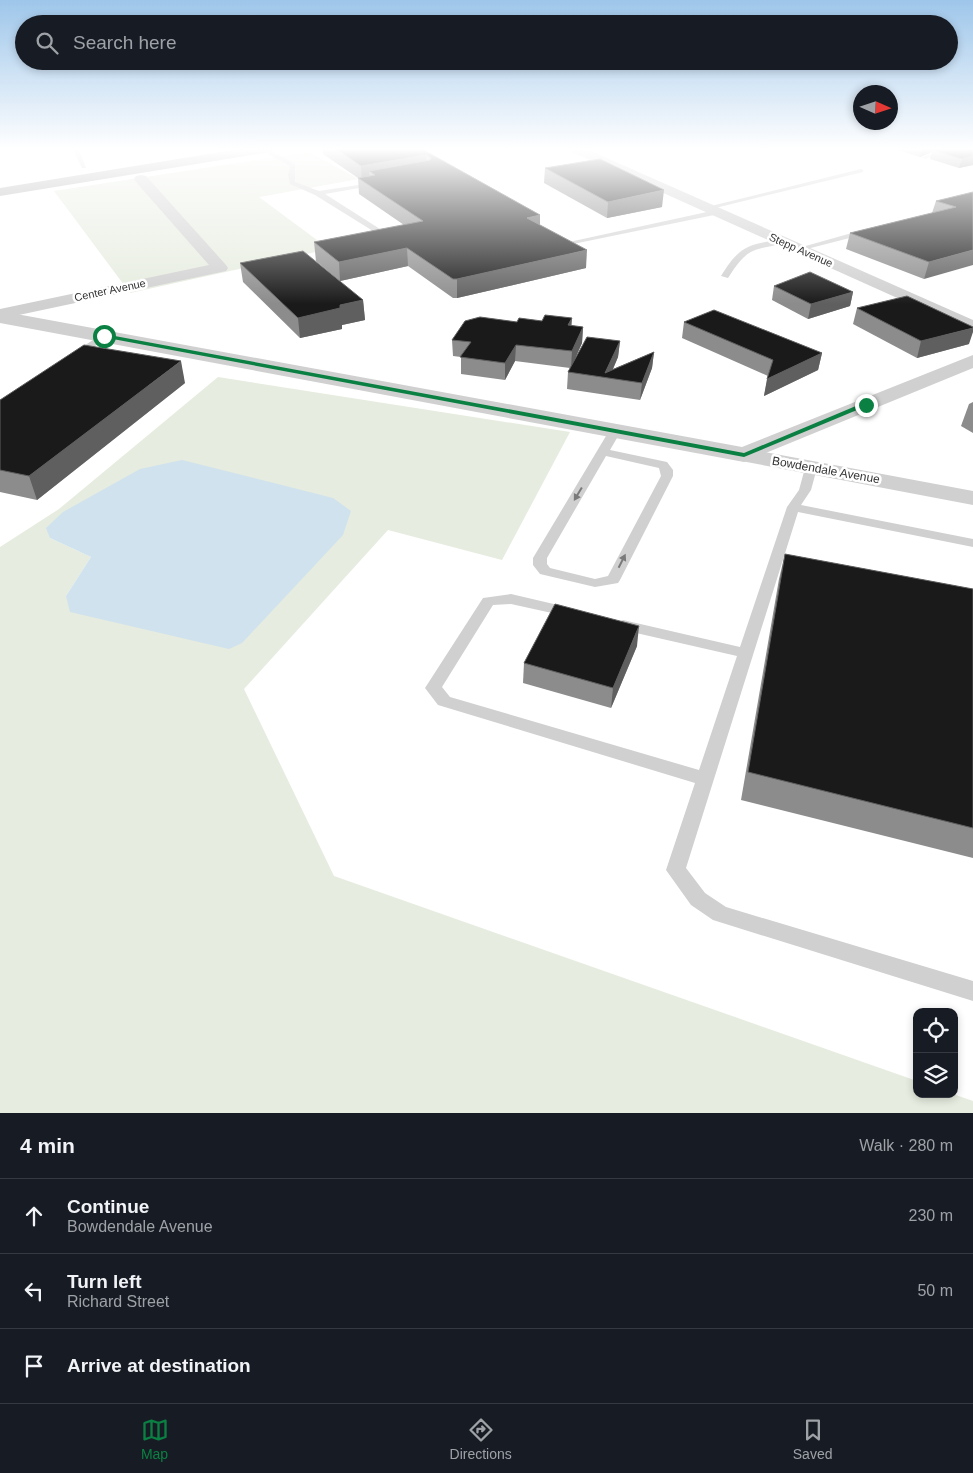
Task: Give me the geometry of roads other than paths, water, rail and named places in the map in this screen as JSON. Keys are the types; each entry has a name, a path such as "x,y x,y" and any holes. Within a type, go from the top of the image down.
{"street":[{"name":"Center Avenue","path":"2,317 220,268 160,200"},
{"name":"Stepp Avenue","path":"690,200 973,326"},
{"name":"Bowdendale Avenue","path":"2,317 973,498"},
{"path":"744,455 973,361"}],"lane":[{"path":"330,200 376,229"},
{"path":"573,242 751,200"},
{"path":"799,249 878,228"},
{"path":"725,276 736,256 742,251 782,241"},
{"path":"64,361 104,336"},
{"path":"604,452 663,465 667,470 667,476 613,580 595,583 545,571 540,565 540,558 615,431"},
{"path":"811,468 805,490 792,507 676,870 698,900 720,914 973,991"},
{"path":"792,507 973,543"},
{"path":"586,616 511,599 488,601 433,688 444,701 705,780"},
{"path":"605,620 745,653"}],"water":[{"path":"182,460 333,498 351,511 343,535 242,643 229,649 70,612 66,596 91,557 50,538 46,528 63,512 140,469"}]}
